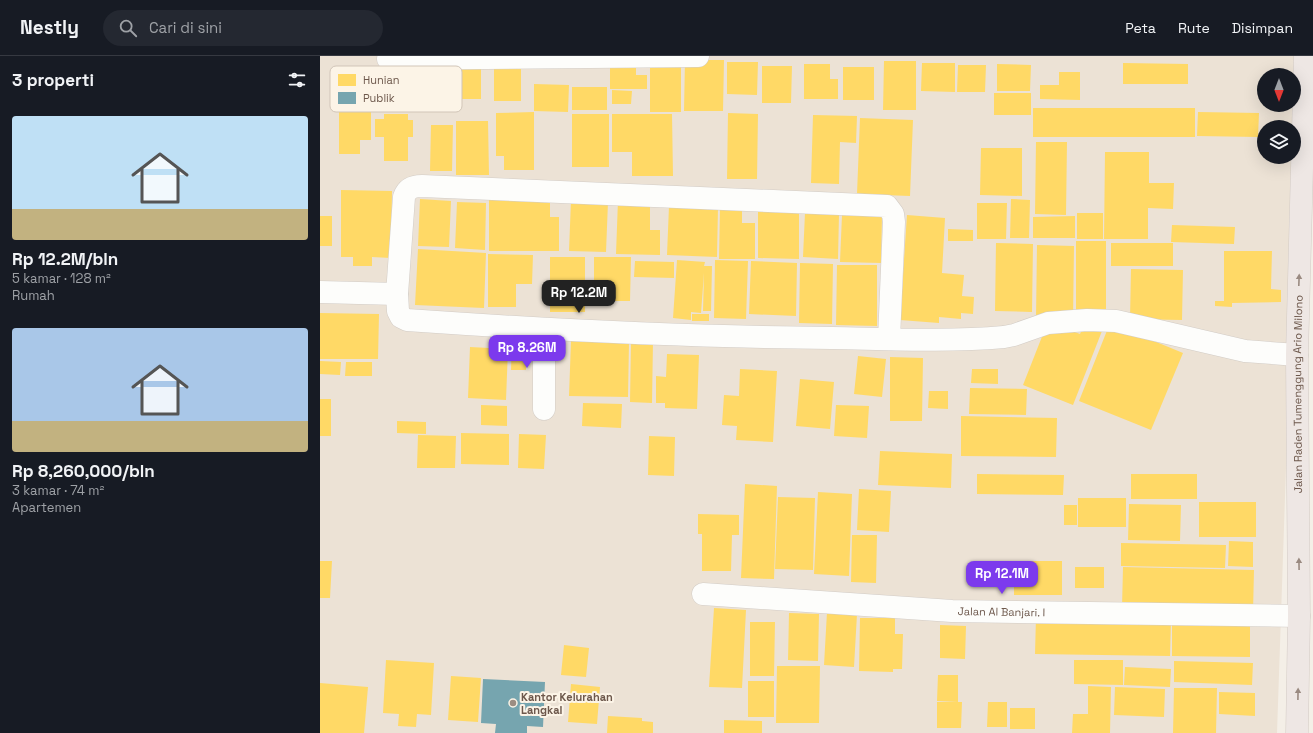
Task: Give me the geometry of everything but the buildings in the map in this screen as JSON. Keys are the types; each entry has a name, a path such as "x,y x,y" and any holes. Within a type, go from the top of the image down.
{"highway":[{"name":"Jalan Raden Tumenggung Ario Milono","path":"1297,733 1299,616 1296,355 1305,56"}],"street":[{"path":"388,59 698,56"},
{"path":"889,339 894,222 893,214 887,206 416,186 406,191 404,197 398,311 401,317 407,320 544,329 727,338 889,339 1004,337 1048,323 1087,320 1124,322 1245,351 1296,355"},
{"path":"320,292 398,294"},
{"path":"544,329 544,409"},
{"name":"Jalan Al Banjari. I","path":"703,594 952,611 1299,616"}],"shaded area":[{"path":"320,56 1300,56 1300,68 1257,68 1257,112 1298,112 1298,120 1257,120 1257,164 1296,164 1277,733 320,733"}],"place":[{"name":"Kantor Kelurahan Langkai","path":"513,703"}]}
